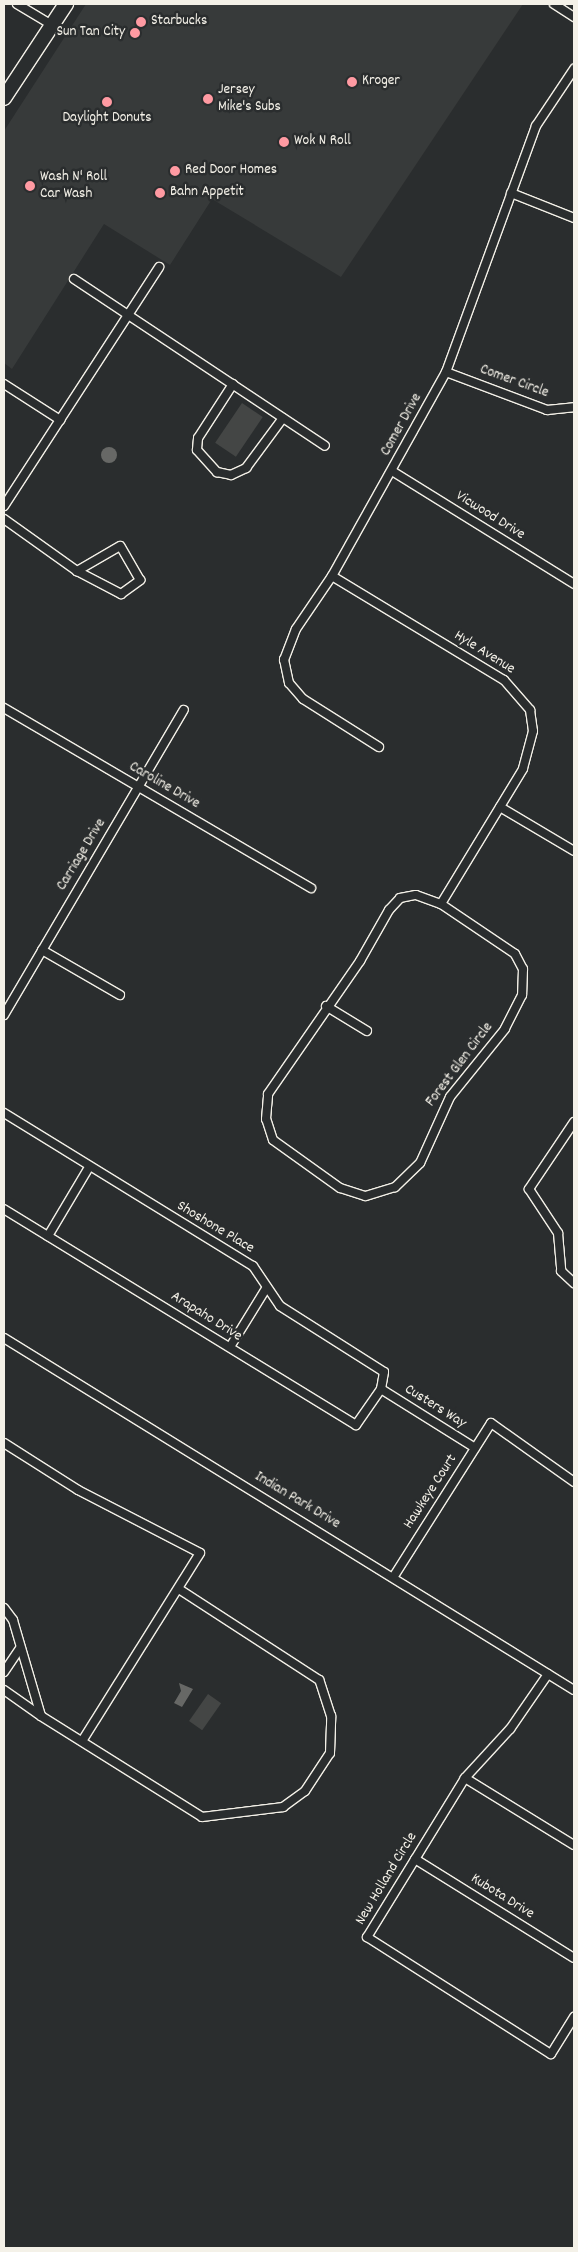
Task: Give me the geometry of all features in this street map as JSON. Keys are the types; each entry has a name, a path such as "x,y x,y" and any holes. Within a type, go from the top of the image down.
{"highway":[{"path":"4,98 66,4"}],"street":[{"path":"17,4 52,25"},
{"path":"554,4 574,17"},
{"name":"Comer Drive","path":"379,747 303,699 289,684 284,660 296,629 332,576 446,372 536,126 574,69"},
{"path":"511,193 574,218"},
{"path":"4,506 159,267"},
{"path":"74,278 325,446"},
{"name":"Comer Circle","path":"446,372 547,410 574,407"},
{"path":"4,384 60,420"},
{"path":"233,384 198,438 197,450 217,472 231,475 246,468 283,418"},
{"name":"Vicwood Drive","path":"392,471 574,584"},
{"path":"4,519 77,571 121,594 140,580 120,546 77,571"},
{"name":"Hyle Avenue","path":"332,576 520,694 530,710 531,750 500,808 441,904"},
{"name":"Caroline Drive","path":"4,708 311,888"},
{"name":"Carriage Drive","path":"4,1015 184,710"},
{"path":"500,808 574,851"},
{"name":"Forest Glen Circle","path":"416,895 441,904 515,954 523,968 522,995 505,1029 450,1097 420,1163 395,1187 365,1196 340,1188 273,1140 266,1119 268,1094 326,1006 400,898 416,895"},
{"path":"42,950 120,995"},
{"path":"326,1006 367,1031"},
{"name":"Shoshone Place","path":"4,1113 88,1168 253,1266 280,1306 384,1372 381,1390"},
{"path":"574,1122 530,1189 558,1233 561,1271 574,1283"},
{"path":"48,1236 88,1168"},
{"name":"Arapaho Drive","path":"4,1209 356,1425 381,1390"},
{"path":"230,1347 267,1287"},
{"name":"Indian Park Drive","path":"4,1338 394,1576 574,1690"},
{"name":"Custers Way","path":"381,1390 475,1448"},
{"name":"Hawkeye Court","path":"394,1576 491,1424 574,1482"},
{"path":"4,1442 78,1490 200,1553 82,1741"},
{"path":"4,1690 40,1716 202,1817 283,1807 305,1791 320,1772 330,1753 331,1730 327,1696 320,1680 179,1589"},
{"path":"4,1608 13,1620 40,1716"},
{"path":"4,1672 20,1648"},
{"name":"New Holland Circle","path":"548,1674 510,1729 465,1778 367,1937 551,2054 574,2017"},
{"path":"465,1778 574,1846"},
{"name":"Kubota Drive","path":"415,1859 574,1958"}],"shaded area":[{"path":"86,4 523,4 341,277 212,199 170,265 104,224 12,369 4,363 4,131"},
{"path":"242,403 263,417 236,457 215,443"},
{"path":"106,447 112,447 117,452 115,461 106,463 101,458 101,452"},
{"path":"179,1683 193,1689 182,1707 174,1703 181,1691"},
{"path":"208,1694 221,1703 202,1730 189,1721"}],"place":[{"name":"Starbucks","path":"141,22"},
{"name":"Sun Tan City","path":"135,33"},
{"name":"Kroger","path":"352,82"},
{"name":"Jersey Mike's Subs","path":"208,99"},
{"name":"Daylight Donuts","path":"107,102"},
{"name":"Wok N Roll","path":"284,142"},
{"name":"Red Door Homes","path":"175,171"},
{"name":"Wash N' Roll Car Wash","path":"30,186"},
{"name":"Bahn Appetit","path":"160,193"}]}
